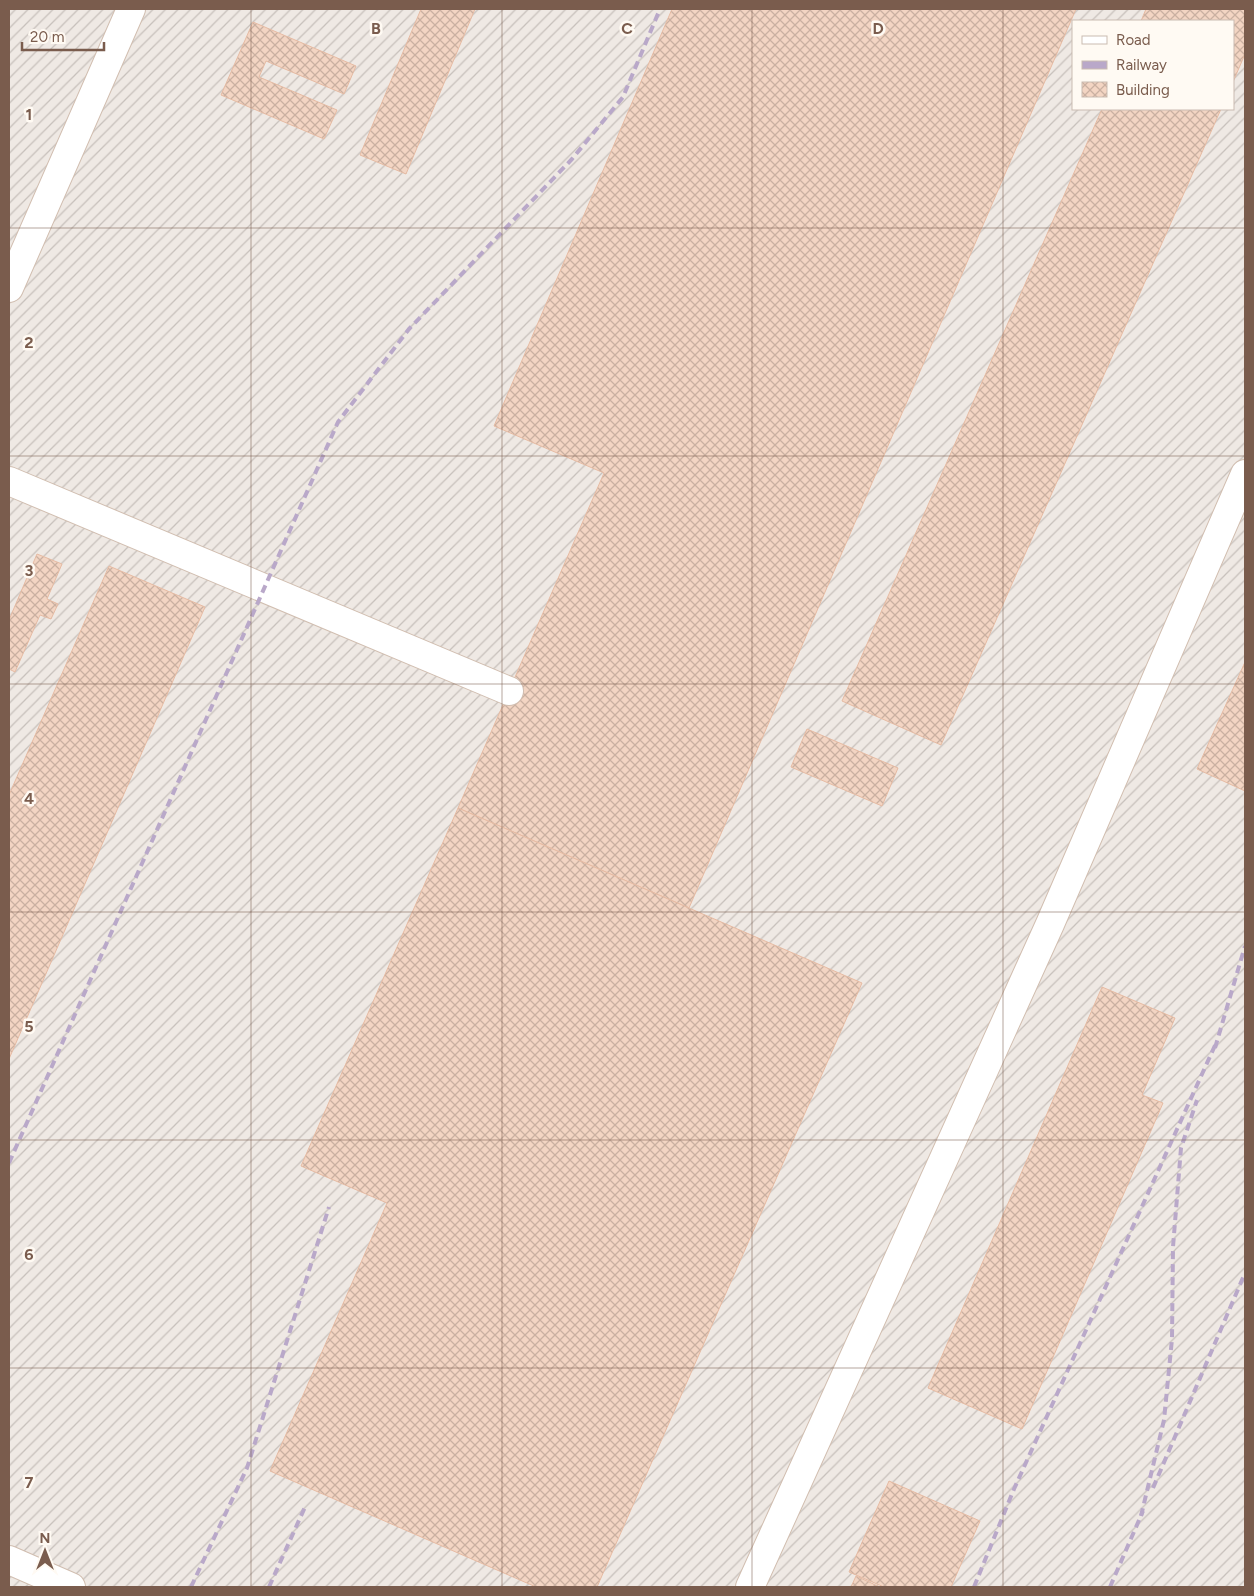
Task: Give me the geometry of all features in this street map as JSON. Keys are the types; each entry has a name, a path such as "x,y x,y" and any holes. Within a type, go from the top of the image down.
{"lane":[{"path":"9,288 131,9"},
{"path":"750,1587 1050,924 1245,474"},
{"path":"9,482 509,691"},
{"path":"9,1560 70,1587"}],"shaded area":[{"path":"9,9 1245,9 1245,1587 9,1587"}],"building":[{"path":"421,9 475,9 406,174 360,155"},
{"path":"672,9 1076,9 689,908 458,808 604,473 494,426"},
{"path":"1146,9 1245,9 1245,54 1234,80 1234,20 1141,20"},
{"path":"253,22 356,66 344,94 266,61 259,77 337,110 324,139 221,95"},
{"path":"1102,110 1221,110 941,745 842,701"},
{"path":"37,554 62,564 47,599 58,604 51,619 40,615 15,672 9,669 9,620"},
{"path":"109,566 205,607 9,1059 9,795"},
{"path":"1245,662 1245,791 1197,769"},
{"path":"807,729 898,768 882,806 791,767"},
{"path":"458,808 862,983 597,1587 536,1587 270,1471 387,1203 301,1166"},
{"path":"1102,987 1175,1018 1142,1095 1163,1103 1022,1429 928,1388"},
{"path":"889,1481 980,1521 951,1587 884,1587 849,1572"},
{"path":"856,1576 880,1587 851,1587"}],"railway":[{"path":"9,1163 338,422 409,329 572,159 623,97 660,9"},
{"path":"1215,1048 1245,946"},
{"path":"974,1587 1014,1489 1217,1041"},
{"path":"1141,1516 1164,1420 1172,1339 1173,1247 1181,1148 1197,1100"},
{"path":"191,1587 247,1468 329,1207"},
{"path":"1153,1488 1245,1273"},
{"path":"269,1587 305,1507"},
{"path":"1110,1587 1143,1511"}]}
